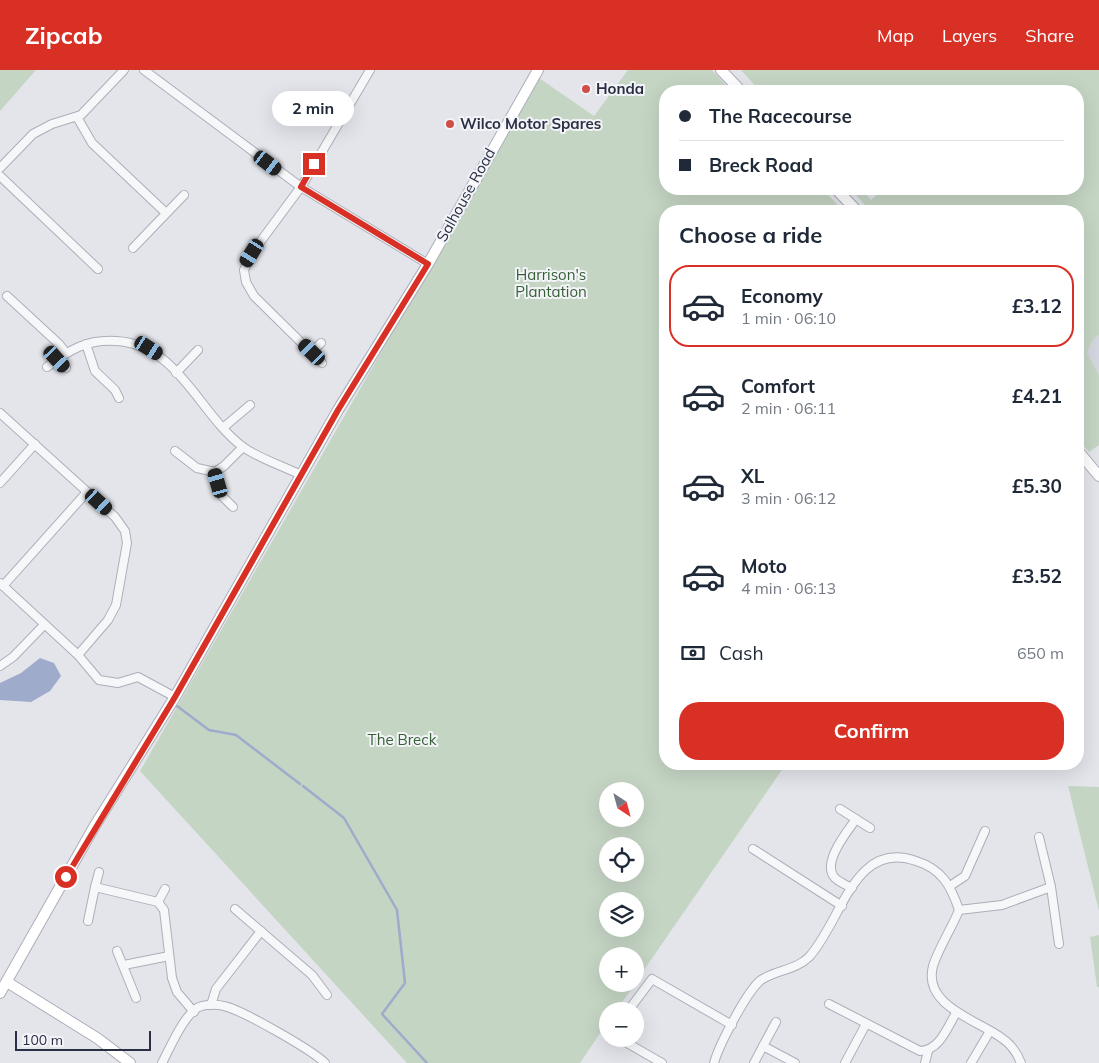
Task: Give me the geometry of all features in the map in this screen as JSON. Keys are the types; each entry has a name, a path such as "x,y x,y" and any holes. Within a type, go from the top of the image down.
{"street":[{"path":"0,168 33,134 52,124 77,117 87,110 124,70"},
{"path":"144,70 301,187 428,264"},
{"path":"322,363 254,296 246,282 244,270 252,253 301,187 370,70"},
{"name":"Salhouse Road","path":"0,993 3,980 94,827 175,697 338,410 428,264 538,70"},
{"path":"721,70 735,85"},
{"path":"77,117 92,143 166,213"},
{"path":"0,176 98,268"},
{"path":"133,248 184,195"},
{"path":"842,195 851,205"},
{"path":"7,296 59,344 66,353"},
{"path":"48,367 66,353 86,344 102,340 120,341 149,348 166,361 243,447 302,475"},
{"path":"312,352 321,343"},
{"path":"86,344 95,371 115,390 119,398"},
{"path":"176,373 198,350"},
{"path":"57,359 66,368"},
{"path":"224,427 250,405"},
{"path":"0,413 119,521 125,531 127,543 113,612 78,655"},
{"path":"0,484 35,444"},
{"path":"175,450 197,468 215,472 224,466 243,447"},
{"path":"1084,458 1099,476"},
{"path":"215,472 221,495 233,507"},
{"path":"87,492 1,585 78,655 99,680 118,683 138,677 175,697"},
{"path":"0,666 13,658 44,624"},
{"path":"840,809 870,828"},
{"path":"852,888 836,878 831,864 833,854 856,819"},
{"path":"950,886 965,876 985,831"},
{"path":"1039,836 1051,887 1059,944"},
{"path":"753,849 842,906"},
{"path":"714,1063 750,993 761,981 807,959 822,941 859,875 874,862 888,856 901,855 922,862 942,876 950,886 959,910 933,968 934,987 944,1002 956,1013 1003,1038 1017,1051 1021,1063"},
{"path":"88,921 99,872"},
{"path":"95,887 158,902 164,910 172,978 177,992 194,1012"},
{"path":"959,910 1002,905 1051,887"},
{"path":"158,902 165,890"},
{"path":"235,909 312,975 327,995"},
{"path":"211,1005 216,989 261,931"},
{"path":"117,951 136,998"},
{"path":"124,965 169,956"},
{"path":"635,1002 652,979 732,1025"},
{"path":"3,980 97,1038 130,1063"},
{"path":"829,1004 920,1052 928,1051 937,1045 956,1013"},
{"path":"162,1063 188,1018 198,1008 211,1005 225,1006 272,1028 324,1063"},
{"path":"754,1063 776,1022"},
{"path":"845,1063 866,1024"},
{"path":"971,1063 990,1031"},
{"path":"763,1046 795,1063"},
{"path":"634,1047 662,1063"},
{"path":"925,1063 928,1051"}],"shaded area":[{"path":"1099,335 1099,375 1087,353 1094,338"}],"green space":[{"path":"0,70 36,70 0,111"},
{"name":"The Breck","path":"628,70 712,70 726,85 659,85 659,195 828,195 838,205 659,205 659,770 782,770 644,970 644,947 599,947 599,992 629,992 622,1002 599,1002 599,1035 580,1063 407,1063 140,771 539,78 594,116"},
{"path":"741,70 1099,70 1099,335 1094,338 1087,353 1099,375 1099,445 1089,452 1084,446 1084,205 865,205 856,195 866,195 871,200 876,195 1084,195 1084,85 755,85"},
{"path":"1068,786 1099,787 1099,911"},
{"path":"1099,935 1099,987 1097,987 1090,937"}],"water":[{"path":"40,658 54,663 61,676 50,691 31,702 0,700 0,683 21,673"}],"waterway":[{"path":"177,706 209,730 236,735 300,784"},
{"path":"303,786 344,818 397,910 405,983 382,1014 427,1063"}],"place":[{"name":"Honda","path":"586,89"},
{"name":"Wilco Motor Spares","path":"450,124"}],"route":[{"path":"66,877 94,827 175,697 338,410 428,264 301,187 314,164"}],"park label":[{"name":"Harrison's Plantation","path":"551,284"}]}
